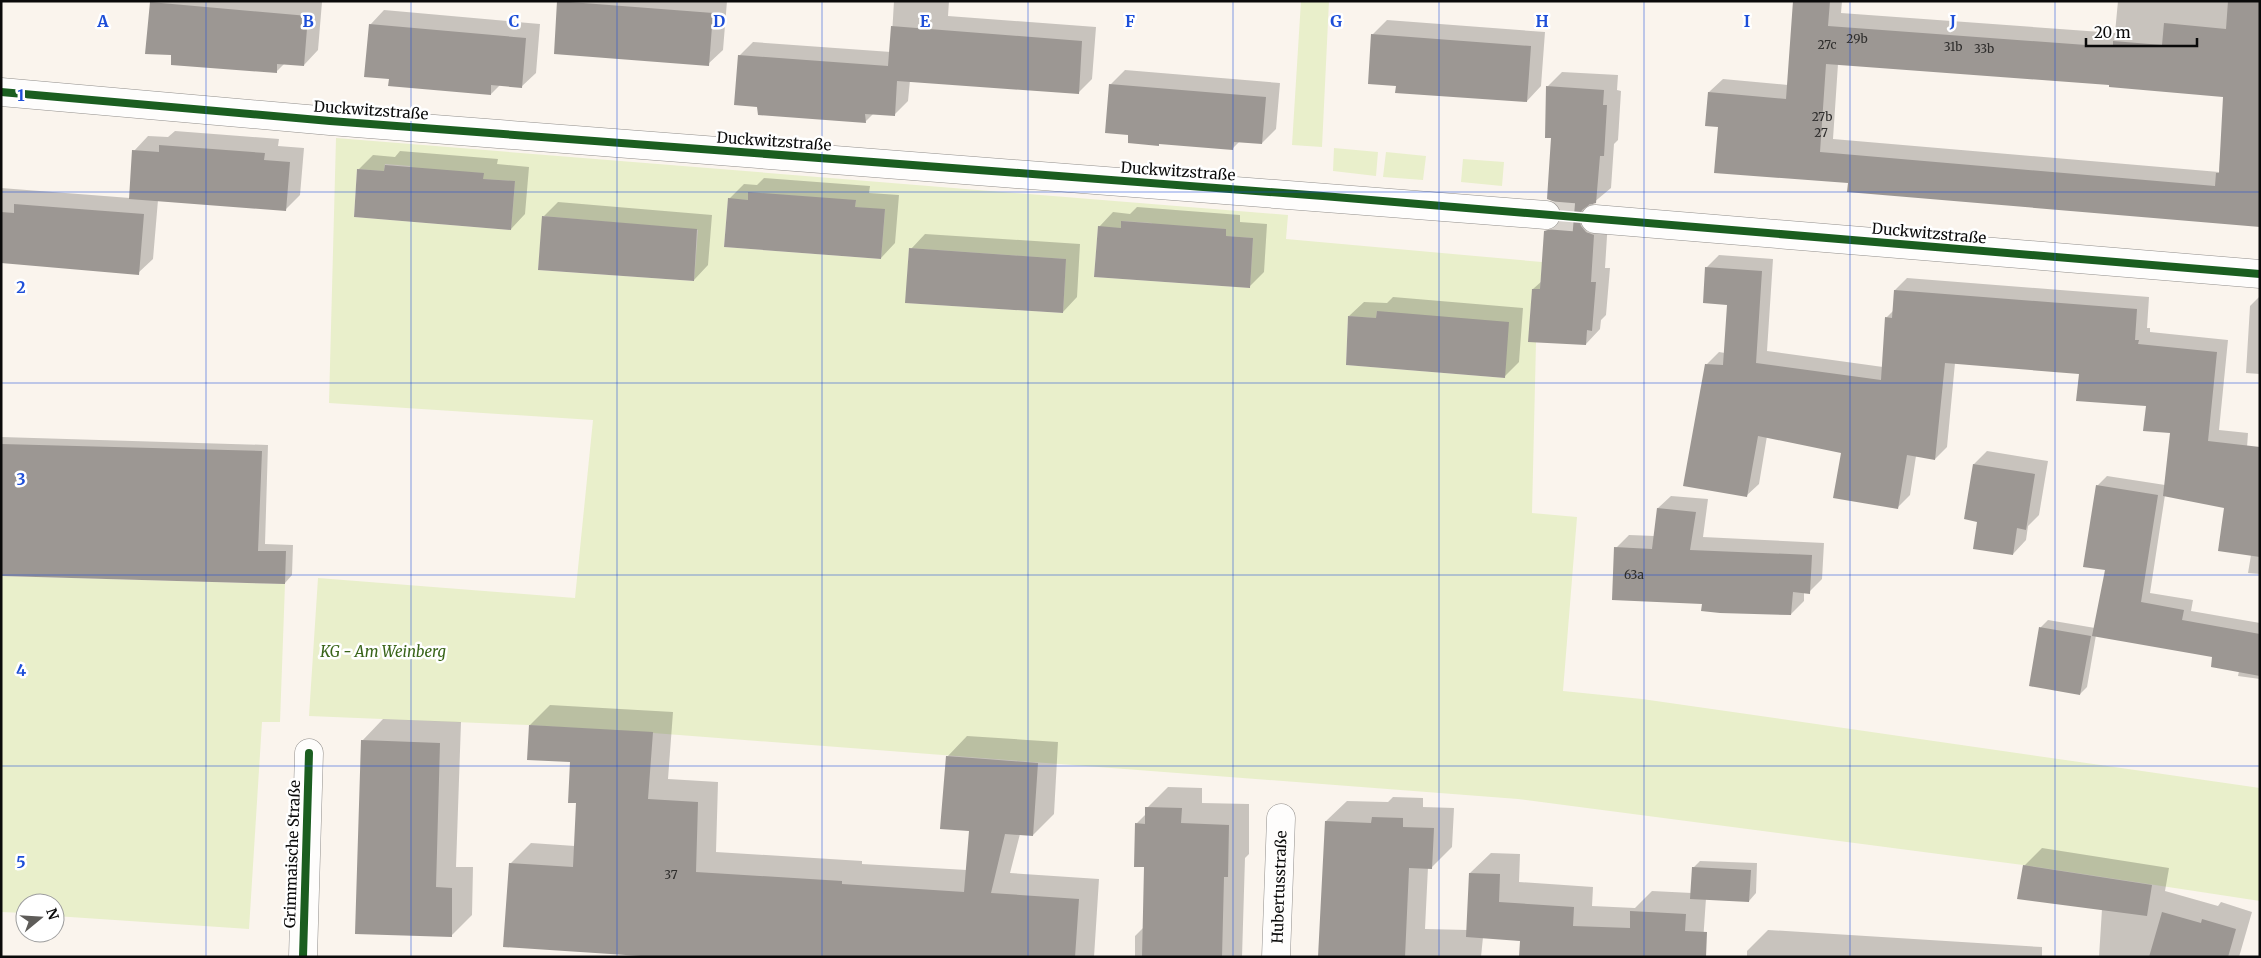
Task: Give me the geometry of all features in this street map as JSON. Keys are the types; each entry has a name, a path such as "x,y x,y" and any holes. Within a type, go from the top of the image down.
{"street":[{"name":"Duckwitzstraße","path":"1,92 330,121 1546,214"},
{"name":"Duckwitzstraße","path":"1595,219 2260,274"},
{"name":"Grimmaische Straße","path":"303,957 309,753"},
{"name":"Hubertusstraße","path":"1276,957 1281,818"}],"green space":[{"path":"1301,1 1329,1 1322,147 1292,145"},
{"path":"336,138 1288,215 1286,239 1542,262 1540,289 1532,289 1530,318 1536,342 1532,513 1577,517 1563,691 1642,699 2260,788 2260,901 2023,865 1518,799 653,733 529,725 309,716 318,578 575,598 593,420 329,403","holes":["385,164 410,166 409,170 483,173 483,179 515,181 511,230 354,217 357,169 384,171","748,193 856,201 855,207 885,210 881,259 724,247 728,199 748,200","543,216 698,230 694,281 538,270","1122,221 1152,223 1151,231 1197,234 1198,227 1226,229 1226,236 1253,238 1250,288 1094,277 1098,227 1121,228","909,248 1066,259 1063,313 906,303","1377,311 1505,378 1346,365 1348,316 1376,318"]},
{"path":"1334,148 1378,152 1376,176 1333,171"},
{"path":"1386,152 1426,156 1423,180 1383,177"},
{"path":"1463,159 1504,162 1502,186 1461,182"},
{"name":"KG - Am Weinberg","path":"1,576 285,584 280,722 262,722 249,929 65,917 65,893 15,893 15,913 1,912"}],"building":[{"path":"557,1 713,13 709,66 554,54"},
{"path":"1793,1 1830,1 1828,26 2113,47 2113,41 2162,45 2164,23 2226,29 2228,1 2260,1 2260,227 1847,192 1848,183 1714,173 1718,127 1705,126 1708,92 1786,99","holes":["1826,64 2109,85 2109,87 2223,97 2219,173 2216,173 2215,186 1820,152"]},
{"path":"150,2 308,16 304,66 277,64 277,73 171,65 171,55 145,54"},
{"path":"369,24 526,38 522,88 491,85 491,95 388,86 389,79 364,77"},
{"path":"891,26 1082,41 1079,94 897,81 895,116 865,114 866,123 758,115 757,107 734,105 738,55 888,66"},
{"path":"1371,34 1531,46 1527,102 1395,93 1396,86 1368,84"},
{"path":"1109,84 1266,97 1262,144 1234,142 1233,150 1128,143 1128,135 1105,133"},
{"path":"1546,86 1604,90 1603,105 1607,105 1604,156 1600,156 1596,203 1582,210 1579,218 1581,226 1586,232 1594,235 1591,282 1596,282 1592,331 1587,330 1586,345 1528,342 1532,289 1540,289 1544,231 1552,229 1559,224 1562,216 1555,202 1547,199 1551,138 1545,138"},
{"path":"159,145 265,153 264,160 290,162 286,211 129,199 132,150 159,152"},
{"path":"385,165 484,173 483,179 515,181 511,230 354,217 357,169 384,171"},
{"path":"748,192 856,200 855,207 885,209 881,259 724,247 728,198 748,200"},
{"path":"14,204 144,214 139,275 1,263 1,212 14,213"},
{"path":"542,216 697,229 694,281 538,270"},
{"path":"1121,221 1226,229 1226,236 1253,238 1250,288 1094,277 1098,226 1121,228"},
{"path":"909,248 1066,259 1063,313 905,303"},
{"path":"1705,267 1762,271 1756,363 1881,380 1885,317 1892,318 1894,290 2137,309 2135,340 2139,340 2138,344 2217,352 2208,441 2260,447 2260,557 2218,551 2224,508 2163,496 2170,433 2143,431 2146,406 2076,401 2079,374 1945,363 1935,460 1907,455 1898,509 1833,498 1841,453 1758,436 1747,497 1683,486 1705,364 1723,365 1727,305 1703,303"},
{"path":"1377,311 1509,322 1505,378 1346,365 1348,316 1376,318"},
{"path":"1,444 262,451 258,551 286,551 285,584 1,576"},
{"path":"1973,464 2035,474 2026,530 2017,528 2013,555 1973,549 1977,522 1964,519"},
{"path":"2096,485 2158,495 2141,602 2184,610 2182,620 2260,634 2260,676 2211,667 2212,657 2092,636 2105,570 2083,567"},
{"path":"1657,508 1696,512 1690,550 1812,555 1810,594 1793,592 1791,615 1720,613 1701,611 1702,604 1612,600 1614,547 1652,549"},
{"path":"2039,627 2091,636 2080,695 2029,686"},
{"path":"529,725 653,732 648,799 698,802 696,872 842,881 842,884 964,892 969,831 940,829 946,756 1038,763 1033,836 1005,834 991,893 1079,899 1075,957 656,957 503,947 509,863 573,867 576,803 568,803 570,762 527,760"},
{"path":"361,740 440,743 436,887 452,888 452,937 355,934"},
{"path":"1145,807 1182,808 1181,823 1229,825 1228,877 1224,877 1222,957 1142,957 1144,867 1134,867 1135,823 1145,824"},
{"path":"1372,817 1403,818 1403,827 1434,828 1432,869 1409,868 1405,957 1318,957 1325,821 1371,823"},
{"path":"2023,865 2152,885 2147,916 2017,899"},
{"path":"1692,867 1751,870 1749,902 1690,899"},
{"path":"1469,873 1500,874 1499,902 1574,907 1573,926 1630,928 1630,911 1686,914 1685,931 1707,932 1706,957 1519,957 1520,941 1466,937"},
{"path":"2162,912 2201,923 2202,919 2236,929 2228,957 2149,957"}],"tunnel":[{"path":"1546,215 1595,219"}],"cycle path":[{"path":"1,92 330,121 1323,196 2260,274"},
{"path":"303,957 309,753"}]}
